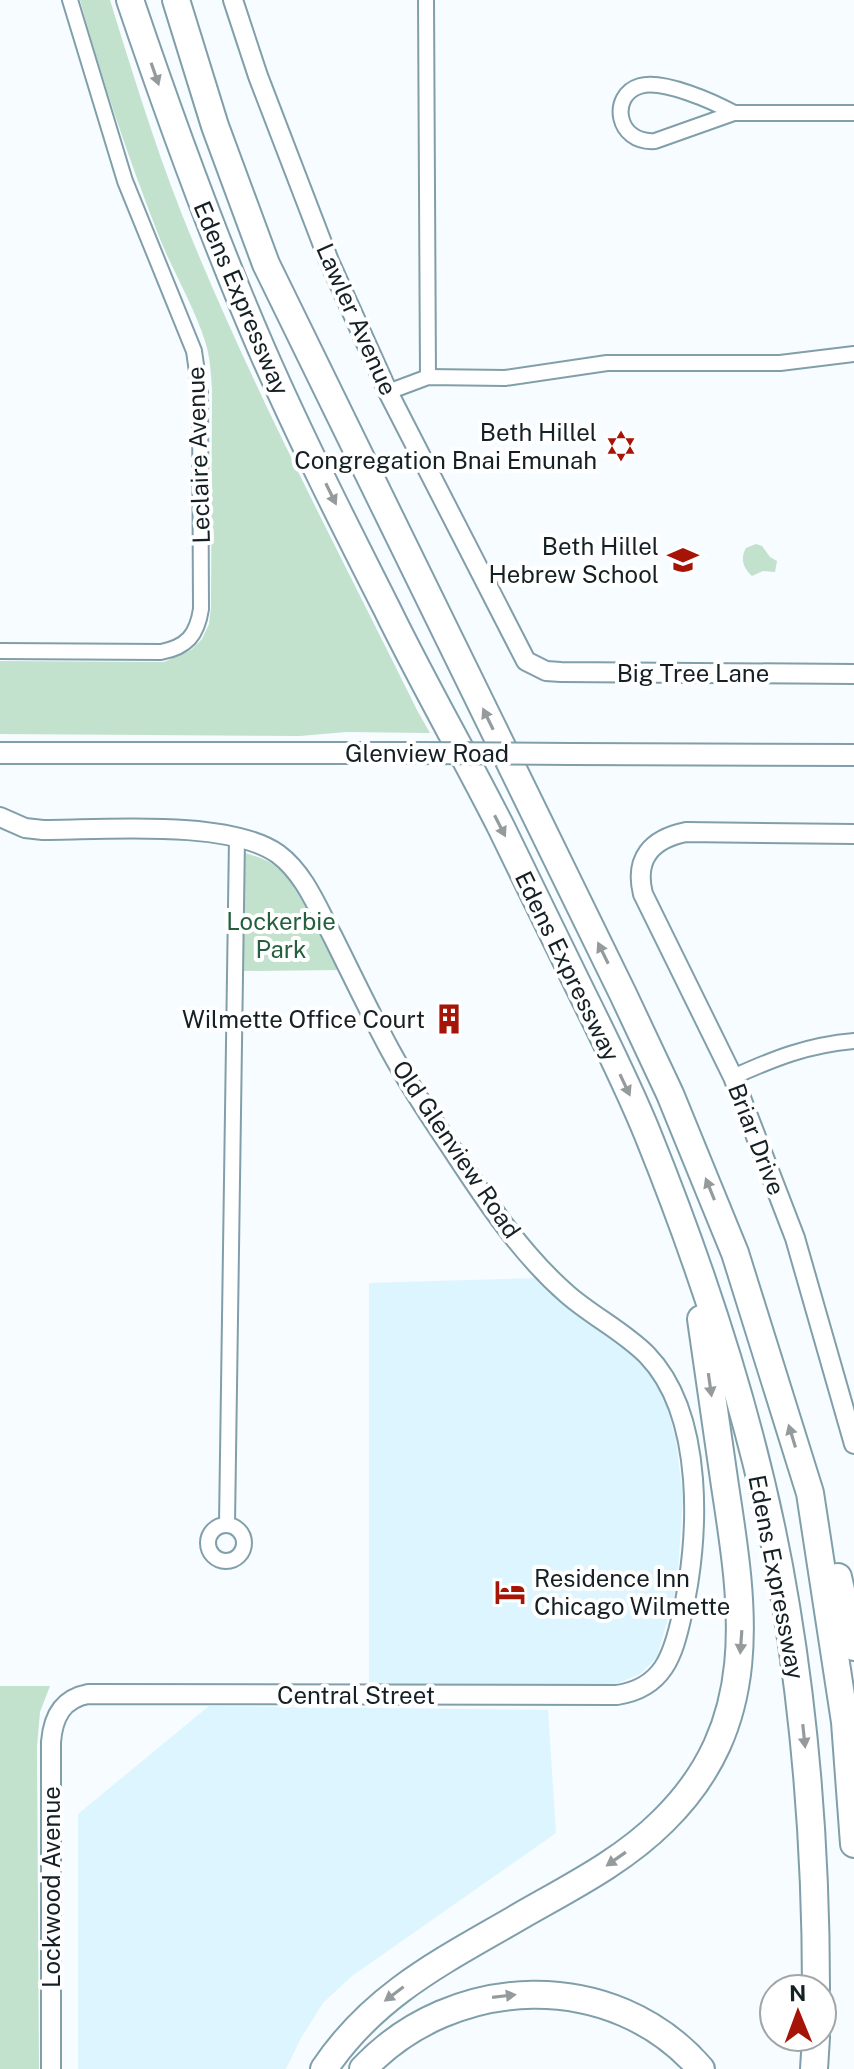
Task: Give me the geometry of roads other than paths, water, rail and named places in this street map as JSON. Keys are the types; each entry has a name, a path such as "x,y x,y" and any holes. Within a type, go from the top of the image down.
{"highway":[{"name":"Edens Expressway","path":"130,0 190,174 263,353 388,611 500,826 598,1026 647,1133 692,1252 745,1419 786,1602 810,1802 816,1973"},
{"name":"Edens Expressway","path":"176,0 215,126 266,264 623,994 706,1178 735,1253 810,1493 845,1722 854,1844"},
{"path":"324,2069 364,2018 391,1994 578,1883 643,1840 687,1793 724,1727 739,1663 742,1627 740,1580 692,1252"},
{"path":"810,1493 832,1553 849,1615 854,1647"},
{"path":"363,2069 413,2028 456,2007 495,1997 536,1993 589,2000 627,2014 659,2032 701,2069"}],"main road":[{"name":"Glenview Road","path":"0,753 854,755"}],"street":[{"name":"Leclaire Avenue","path":"0,651 161,652 175,649 194,635 201,609 200,393 194,351 125,181 70,0"},
{"name":"Lawler Avenue","path":"233,0 258,76 329,261 388,392 522,653 533,666"},
{"path":"426,0 428,377"},
{"path":"734,113 703,98 651,85 641,85 627,94 621,111 626,130 643,142 655,141 734,113 854,113"},
{"path":"388,392 428,377 505,378 607,363 780,363 854,354"},
{"name":"Big Tree Lane","path":"533,666 561,672 854,674"},
{"name":"Old Glenview Road","path":"0,817 25,828 43,830 210,832 275,852 297,873 405,1075 480,1191 524,1249 567,1294 648,1357 669,1386 688,1447 694,1529 687,1593 680,1624 666,1664 652,1683"},
{"name":"Briar Drive","path":"854,834 686,832 669,836 651,847 641,867 639,881 733,1077 795,1238 854,1444"},
{"path":"227,1524 237,838"},
{"path":"733,1077 783,1055 818,1044 854,1041"},
{"name":"Central Street","path":"61,1707 78,1696 88,1694 617,1695 641,1690 652,1683"},
{"name":"Lockwood Avenue","path":"51,2069 51,1742 54,1722 61,1707"}],"place":[{"name":"Beth Hillel Congregation Bnai Emunah","path":"621,446"},
{"name":"Beth Hillel Hebrew School","path":"683,560"},
{"name":"Wilmette Office Court","path":"449,1019"},
{"name":"Residence Inn Chicago Wilmette","path":"510,1592"}],"park label":[{"name":"Lockerbie Park","path":"281,935"}]}
